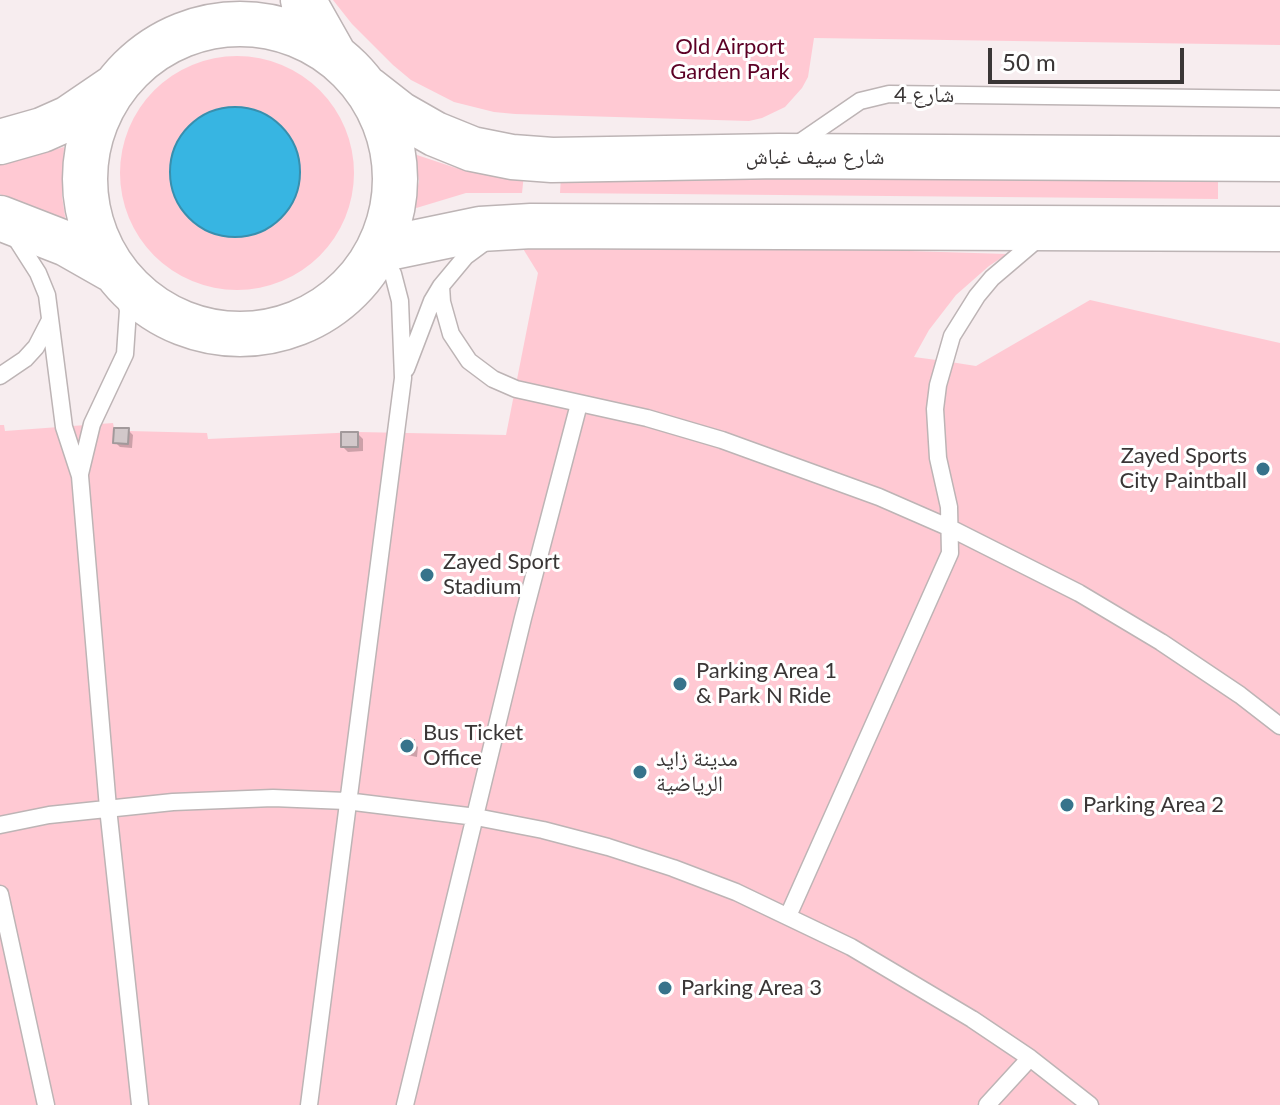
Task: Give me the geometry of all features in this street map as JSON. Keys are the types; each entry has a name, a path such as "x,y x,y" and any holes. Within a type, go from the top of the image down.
{"street":[{"path":"164,45 188,0"},
{"path":"303,0 333,53"},
{"path":"0,142 42,130 69,118 118,85 147,56 187,34 237,24 263,25 311,40 333,53 352,70 368,89 384,125 393,163 390,216 379,250 364,273 323,310 298,323 271,331 244,334 189,326 163,315 115,275 67,244 0,220"},
{"path":"115,275 98,244 89,218 85,190 86,162 92,135 103,108 118,85"},
{"name":"شارع سيف غباش","path":"368,89 400,114 435,134 472,149 512,157 552,160 779,156 1280,159"},
{"path":"379,250 480,229 515,226 1280,229"}],"lane":[{"name":"شارع 4","path":"779,156 846,108 889,94 1280,99"},
{"path":"0,220 38,273 47,295 64,427 80,476 108,808 140,1105"},
{"path":"403,378 432,301 441,286 459,263 481,244 515,226"},
{"path":"788,916 947,561 951,545 949,507 938,458 935,409 938,385 952,336 992,278 1052,228"},
{"path":"309,1105 403,378 400,301 393,274 379,250"},
{"path":"80,476 92,424 125,354 128,339 128,310 115,275"},
{"path":"441,286 451,334 469,361 481,372 516,389 647,418 722,440 879,497 950,528 1079,593 1161,642 1280,726"},
{"path":"0,376 25,359 36,347 50,319"},
{"path":"405,1105 527,603 579,404"},
{"path":"0,825 108,808 235,799 346,801 476,817 608,847 698,878 788,916 912,981 1030,1058 1090,1105"},
{"path":"0,894 46,1105"},
{"path":"987,1105 1030,1058"}],"green space":[{"name":"Old Airport Garden Park","path":"333,0 1280,0 1280,45 814,38 808,77 802,88 785,107 762,118 749,121 515,114 454,102 411,80 352,24"},
{"path":"237,56 260,58 282,65 320,90 345,128 352,150 352,196 345,218 320,256 282,281 260,288 237,290 214,288 192,281 154,256 129,218 122,196 120,173 122,150 129,128 154,90 192,65 214,58"},
{"path":"64,147 62,196 67,229 0,194 0,161"},
{"path":"414,154 456,168 524,174 522,193 466,193 413,209 419,181"},
{"path":"561,175 1218,182 1218,199 560,193"},
{"name":"مدينة زايد الرياضية","path":"517,239 1007,254 956,295 929,330 914,357 976,366 1090,300 1280,343 1280,1105 0,1105 0,425 4,425 5,431 113,423 114,428 129,428 129,431 207,433 208,439 358,432 506,435 538,273"}],"water":[{"path":"235,107 260,112 281,126 295,147 300,172 295,197 281,218 260,232 235,237 210,232 189,218 175,197 170,172 175,147 189,126 210,112"}],"building":[{"path":"114,428 129,428 128,444 113,443"},
{"path":"341,432 358,432 358,447 341,447"},
{"name":"Bus Ticket Office","path":"401,739 414,740 412,753 400,751"}],"place":[{"name":"Zayed Sports City Paintball","path":"1263,469"},
{"name":"Zayed Sport Stadium","path":"427,575"},
{"name":"Parking Area 1 & Park N Ride","path":"680,684"},
{"name":"Bus Ticket Office","path":"407,746"},
{"name":"مدينة زايد الرياضية","path":"640,772"},
{"name":"Parking Area 2","path":"1067,805"},
{"name":"Parking Area 3","path":"665,988"}]}
